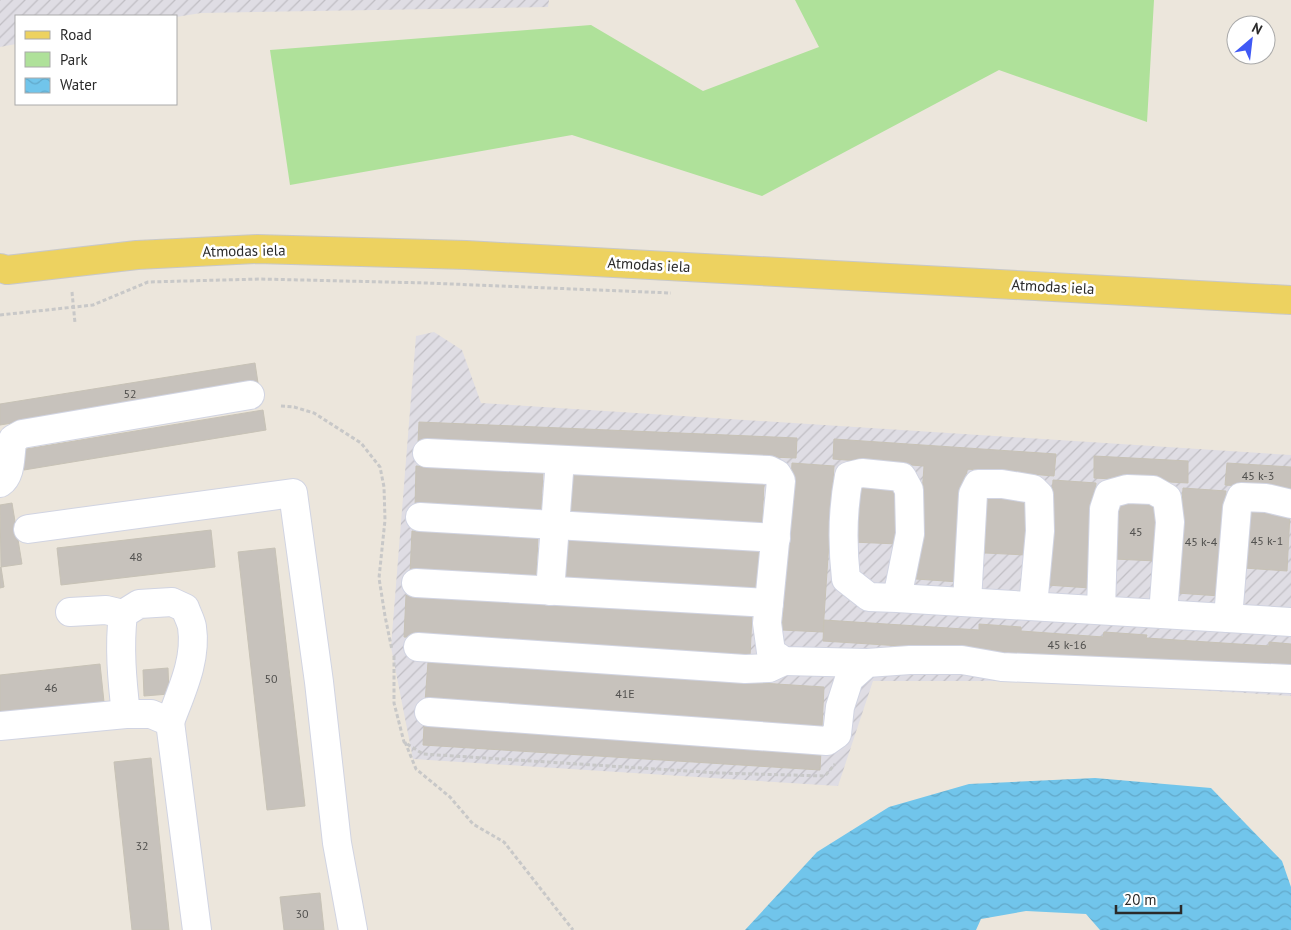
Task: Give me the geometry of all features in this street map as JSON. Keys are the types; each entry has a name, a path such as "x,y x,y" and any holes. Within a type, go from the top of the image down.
{"main road":[{"name":"Atmodas iela","path":"2,271 137,256 257,249 466,255 1291,300"}],"lane":[{"path":"0,483 4,480 9,469 10,448 13,439 22,434 250,395"},
{"path":"427,453 769,470 777,474 781,482 767,624 771,652 784,661"},
{"path":"550,591 560,460"},
{"path":"967,602 973,494 978,484 1002,484 1033,489 1039,495 1040,531 1033,606"},
{"path":"1101,610 1104,509 1109,494 1127,489 1153,490 1167,498 1170,522 1163,614"},
{"path":"28,528 293,494 319,682 337,843 352,930"},
{"path":"1228,618 1237,508 1241,497 1266,498 1291,504"},
{"path":"420,517 776,538"},
{"path":"416,583 769,603"},
{"path":"897,598 1291,622"},
{"path":"70,612 106,610 123,614 140,604 172,602 185,608 192,626 190,669 170,722 198,930"},
{"path":"123,614 120,635 126,714"},
{"path":"418,647 745,669 769,668 784,661 867,663 910,660 962,660 1002,667 1291,680"},
{"path":"429,712 827,741 837,734 840,707 849,679 867,663"},
{"path":"0,726 126,714 151,714 170,722"}],"path":[{"path":"0,315 93,305 148,282 260,279"},
{"path":"72,292 75,323"},
{"path":"404,742 416,769 450,797 473,824 504,842 573,930"}],"shaded area":[{"path":"0,0 549,0 548,7 201,13 178,17 178,15 15,15 15,44 0,47"},
{"path":"434,332 462,350 481,403 1291,455 1291,696 1058,681 873,681 838,786 413,759 391,647 416,336"}],"green space":[{"path":"795,0 1154,0 1147,122 999,70 762,196 572,135 290,185 270,50 591,25 703,91 819,47"}],"water":[{"path":"1095,778 1211,788 1282,861 1291,887 1291,930 1100,930 1086,914 1026,911 981,919 976,930 745,930 817,852 889,807 969,784"}],"building":[{"path":"255,363 258,383 0,425 0,404"},
{"path":"263,410 266,430 24,470 20,450"},
{"path":"419,422 797,438 796,458 418,443"},
{"path":"834,439 1056,454 1054,476 967,469 959,582 916,579 924,466 833,459"},
{"path":"1094,456 1188,461 1188,483 1094,478"},
{"path":"792,463 834,466 823,632 782,630"},
{"path":"1227,463 1291,467 1291,489 1225,485"},
{"path":"416,466 543,471 541,513 415,508"},
{"path":"573,472 764,483 762,525 571,514"},
{"path":"1053,480 1096,483 1090,588 1047,585"},
{"path":"856,486 901,488 898,544 852,542"},
{"path":"1183,488 1226,491 1220,596 1177,593"},
{"path":"987,496 1029,498 1026,555 985,553"},
{"path":"1116,502 1159,504 1156,561 1114,559"},
{"path":"12,503 22,564 1,567 0,505"},
{"path":"1247,511 1290,513 1287,571 1244,568"},
{"path":"211,530 215,567 61,585 57,548"},
{"path":"412,531 538,537 536,580 410,573"},
{"path":"567,538 759,549 757,591 565,580"},
{"path":"275,548 305,806 267,810 238,552"},
{"path":"0,568 4,587 0,588"},
{"path":"406,595 752,615 750,657 404,637"},
{"path":"824,620 979,630 979,624 1021,627 1021,631 1103,637 1104,632 1147,635 1146,638 1269,646 1269,642 1291,644 1291,671 823,641"},
{"path":"428,662 824,687 822,727 425,702"},
{"path":"100,664 104,702 0,713 0,675"},
{"path":"168,668 169,694 144,696 143,670"},
{"path":"424,726 821,751 820,770 423,745"},
{"path":"151,758 169,930 132,930 114,762"},
{"path":"320,893 324,930 284,930 280,897"}]}
